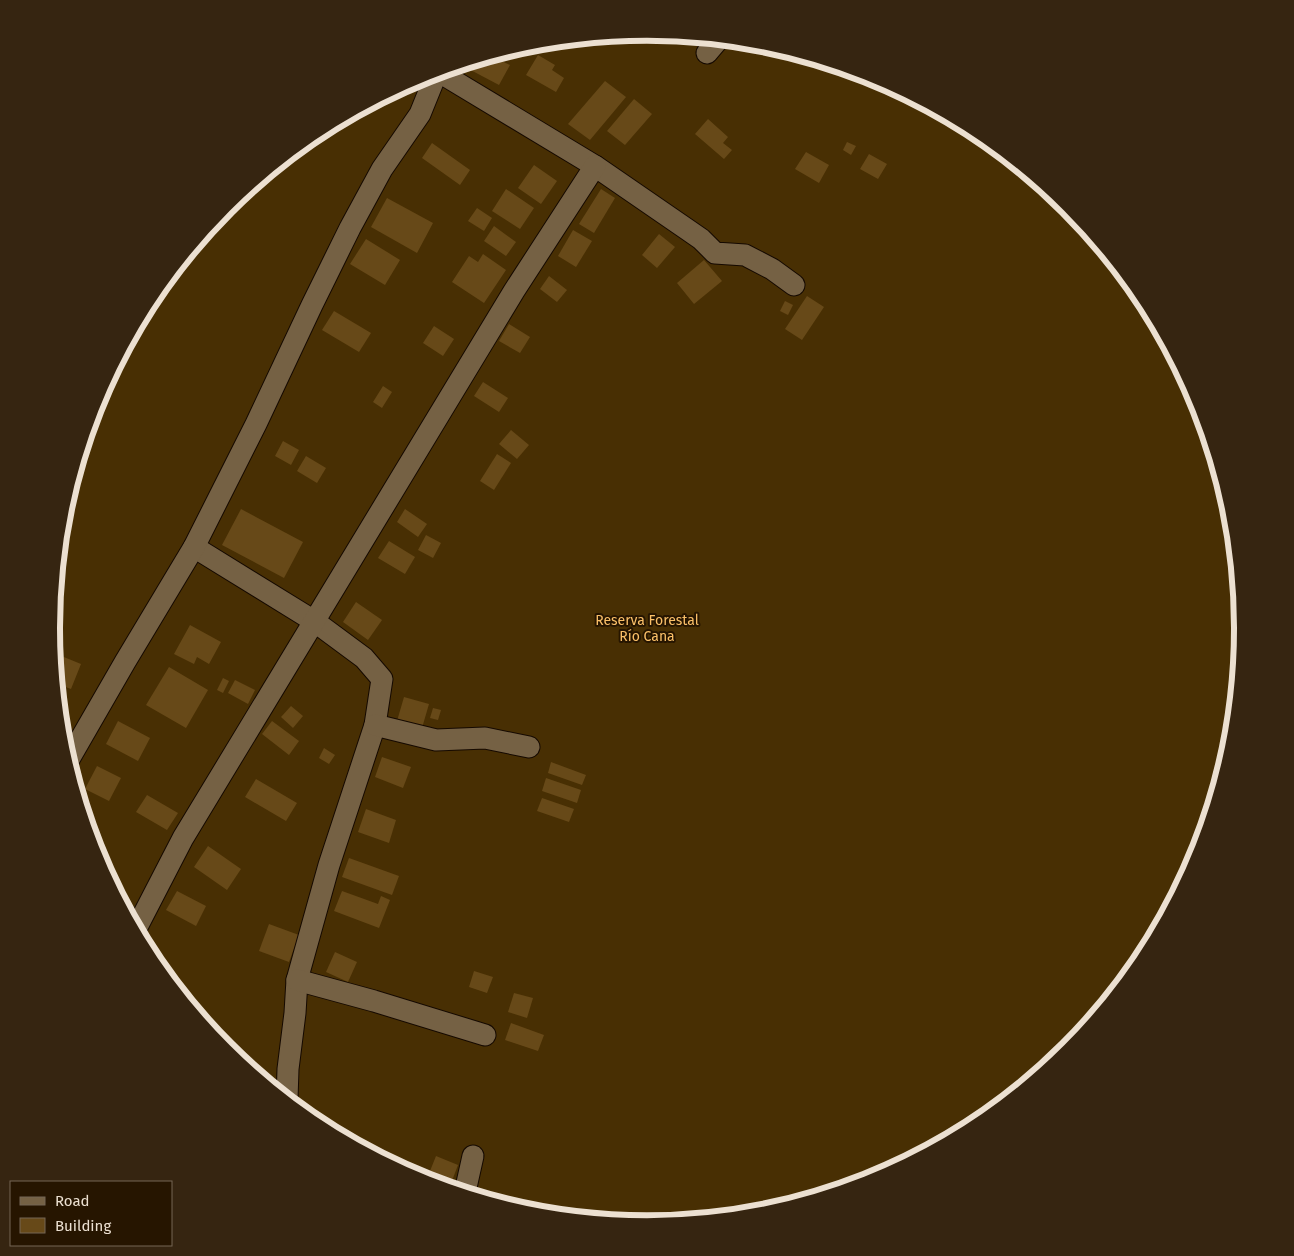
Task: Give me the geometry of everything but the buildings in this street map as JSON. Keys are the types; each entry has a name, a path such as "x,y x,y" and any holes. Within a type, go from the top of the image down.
{"street":[{"path":"446,77 594,166 701,239 715,253 745,255 794,285"},
{"path":"74,750 124,662 194,548 350,228 382,169 420,114 434,81"},
{"path":"140,922 183,838 514,291 594,166"},
{"path":"194,548 314,621 364,658 382,679 376,725 329,865 298,980 287,1092"},
{"path":"376,725 436,740 485,738 529,747"},
{"path":"298,980 485,1035"},
{"path":"466,1186 473,1156"}],"green space":[{"name":"Reserva Forestal Río Cana","path":"647,41 685,43 724,46 799,61 836,72 907,102 973,140 1004,162 1062,213 1088,241 1113,271 1155,335 1173,368 1203,439 1214,476 1229,551 1234,628 1232,666 1229,705 1214,780 1203,817 1173,888 1135,954 1113,985 1062,1043 1034,1069 1004,1094 940,1136 907,1154 836,1184 799,1195 724,1210 647,1215 609,1213 570,1210 495,1195 458,1184 387,1154 321,1116 290,1094 232,1043 206,1015 181,985 139,921 121,888 91,817 80,780 65,705 60,628 62,590 65,551 80,476 91,439 121,368 159,302 181,271 232,213 260,187 290,162 354,120 387,102 458,72 495,61 570,46"}]}
